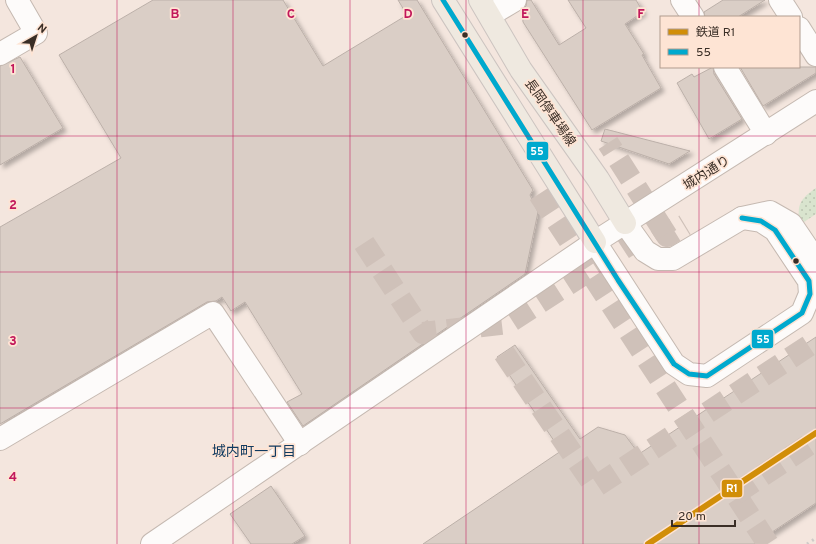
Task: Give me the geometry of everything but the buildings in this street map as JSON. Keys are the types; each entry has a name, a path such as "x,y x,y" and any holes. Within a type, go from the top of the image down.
{"main road":[{"path":"443,0 595,242"},
{"name":"長岡停車場線","path":"485,7 521,70 598,179 624,223"}],"street":[{"path":"0,54 36,33 17,0"},
{"path":"485,7 515,0"},
{"path":"682,0 692,16"},
{"path":"780,0 790,16"},
{"path":"800,30 816,55"},
{"path":"725,68 766,134"},
{"name":"城内通り","path":"152,544 595,242 816,101"},
{"path":"624,223 645,251 658,259 673,259 742,218 770,212 791,224 816,261"},
{"path":"595,242 674,364 689,374 707,376 809,307 809,280 775,230 761,221 742,218"},
{"path":"0,439 213,312 300,444"}],"green space":[{"path":"816,188 816,214 801,224 799,218 799,207 806,195"}],"tunnel":[{"path":"364,243 423,333 508,323 660,225 608,143"},
{"path":"539,194 768,544"},
{"path":"660,225 667,236 685,225"},
{"path":"504,353 595,487 816,341"},
{"path":"735,494 816,440"}],"railway":[{"path":"648,544 816,433"},
{"path":"807,544 816,538"}],"rail line":[{"name":"R1","path":"648,544 816,433"}],"transit line":[{"name":"55","path":"443,0 618,280 674,364 689,374 707,376 802,313 810,294 809,281 775,230 761,221 742,218"}],"district":[{"name":"城内町一丁目","path":"254,451"}]}
